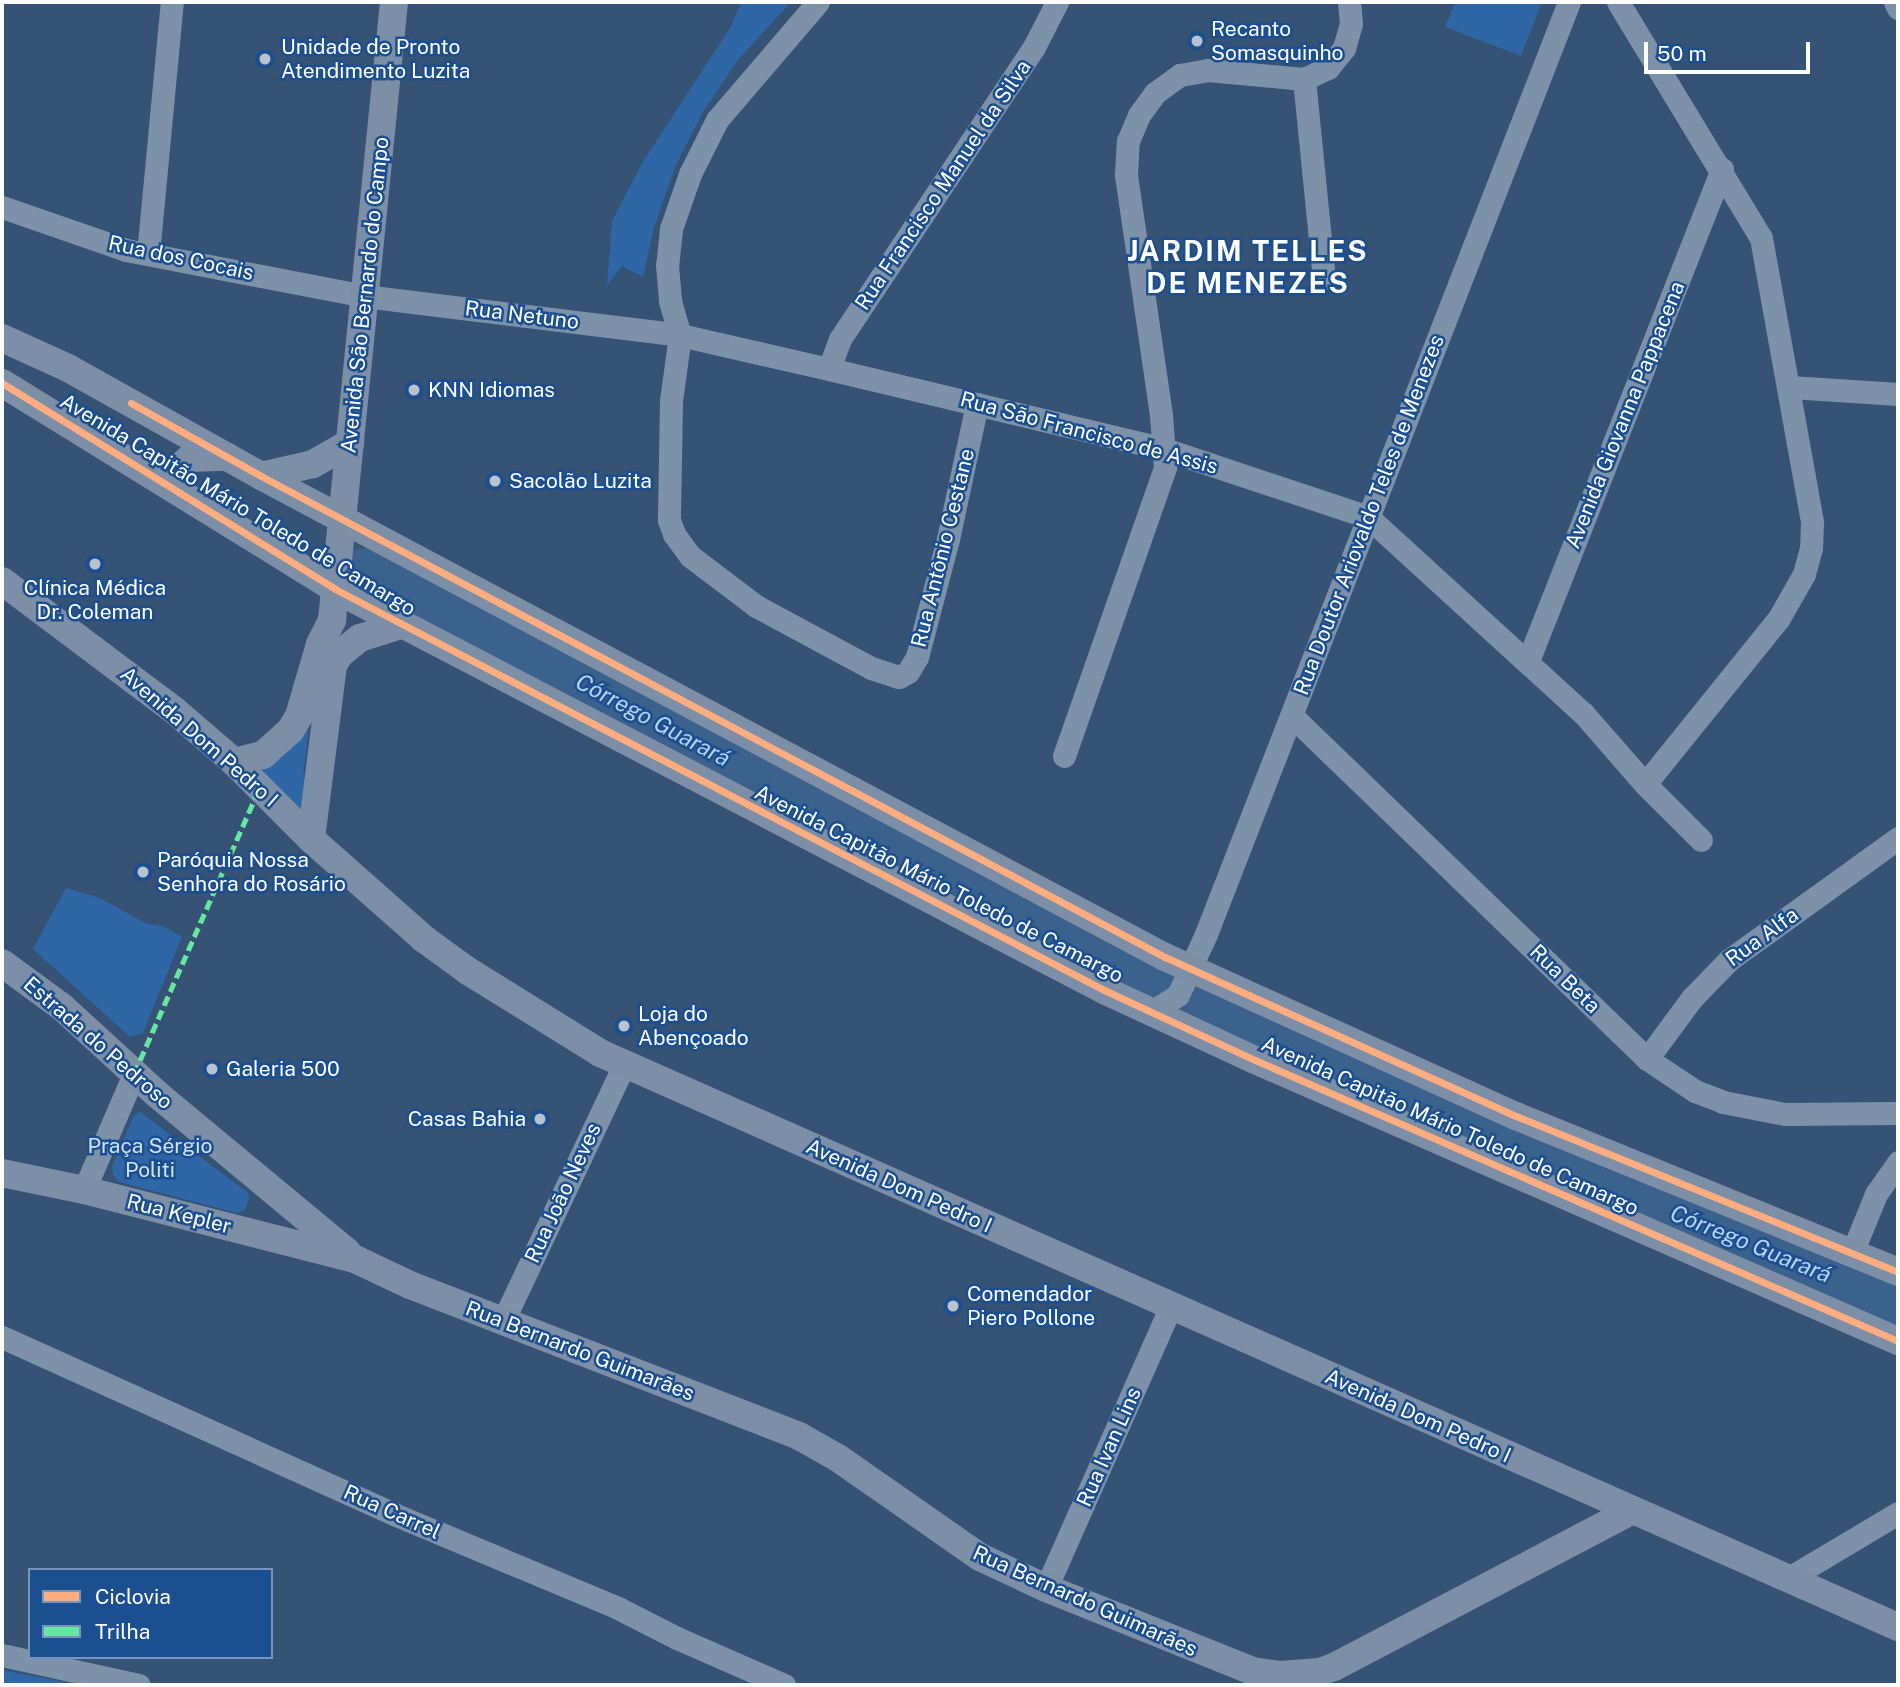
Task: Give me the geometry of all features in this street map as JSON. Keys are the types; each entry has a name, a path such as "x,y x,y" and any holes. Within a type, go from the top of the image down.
{"main road":[{"name":"Avenida São Bernardo do Campo","path":"234,762 263,755 290,731 299,716 320,644 332,620 394,2"},
{"name":"Avenida Capitão Mário Toledo de Camargo","path":"2,338 68,368 261,476 1189,973 1516,1116 1898,1272"},
{"name":"Avenida Capitão Mário Toledo de Camargo","path":"2,383 335,589 401,625 1158,1008 1898,1341"},
{"path":"261,476 313,464 350,443"},
{"path":"169,485 177,470 190,457 227,457"},
{"name":"Avenida Dom Pedro I","path":"2,581 115,663 234,762 312,839 424,939 468,971 624,1065 1898,1627"},
{"path":"312,839 333,664 340,654 359,638 401,625"},
{"name":"Estrada do Pedroso","path":"2,963 62,1007 134,1074 355,1258"},
{"name":"Rua Kepler","path":"2,1173 84,1190 355,1258"},
{"name":"Rua Bernardo Guimarães","path":"355,1258 410,1285 810,1442 838,1458 981,1557 1046,1588 1252,1671 1280,1675 1320,1672 1359,1656 1631,1511"}],"street":[{"path":"148,254 172,2"},
{"path":"681,335 670,301 667,265 671,229 690,174 717,120 818,2"},
{"name":"Rua Francisco Manuel da Silva","path":"829,369 841,339 1034,47 1057,2"},
{"path":"1064,756 1162,482 1164,449 1126,175 1128,141 1139,115 1155,93 1180,75 1207,70 1304,79 1328,68 1344,48 1351,24 1349,2"},
{"name":"Rua Doutor Ariovaldo Teles de Menezes","path":"1158,1008 1178,995 1189,973 1292,716 1569,2"},
{"path":"1618,2 1722,169 1761,238 1790,387 1812,522 1811,548 1804,574 1779,618 1645,784"},
{"path":"1895,2 1898,8"},
{"path":"1304,79 1324,278"},
{"name":"Avenida Giovanna Pappacena","path":"1528,660 1722,169"},
{"name":"Rua dos Cocais","path":"2,207 127,250 364,296"},
{"name":"Rua Netuno","path":"364,296 681,335"},
{"name":"Rua São Francisco de Assis","path":"681,335 1164,449 1368,517 1528,660 1583,713 1645,784 1700,840"},
{"name":"Rua Antônio Cestane","path":"681,335 671,401 669,520 680,546 756,606 871,668 895,677 908,672 916,657 948,539 977,404"},
{"path":"1790,387 1898,394"},
{"name":"Rua Beta","path":"1292,716 1647,1059 1695,1091 1752,1109 1786,1114 1898,1113"},
{"name":"Rua Alfa","path":"1647,1059 1692,998 1729,960 1898,838"},
{"name":"Rua João Neves","path":"503,1321 624,1065"},
{"path":"84,1190 134,1074"},
{"path":"1852,1253 1876,1194 1898,1162"},
{"name":"Rua Ivan Lins","path":"1046,1588 1171,1306"},
{"name":"Rua Carrel","path":"2,1337 396,1515 618,1608 784,1685"},
{"path":"1789,1578 1898,1513"},
{"path":"2,1654 139,1685"}],"green space":[{"path":"741,2 791,2 738,60 703,112 675,167 654,228 643,277 622,266 607,286 612,221 642,163 730,28"},
{"path":"1455,2 1542,2 1521,56 1445,27"},
{"path":"317,718 309,726 303,777 309,783 303,815 249,763"},
{"path":"66,888 100,898 145,923 163,926 182,937 143,1033 130,1037 33,949"},
{"name":"Praça Sérgio Politi","path":"139,1111 247,1192 249,1198 245,1210 237,1213 119,1182 113,1175 112,1166 133,1118"},
{"path":"2,1670 81,1685 2,1685"}],"waterway":[{"name":"Córrego Guarará","path":"363,568 1213,1015 1578,1173 1898,1305"}],"marked path":[{"path":"134,1074 260,787"}],"cycle path":[{"path":"2,383 335,589 1104,990 1255,1060 1898,1341"},
{"path":"131,403 261,476 1165,957 1516,1116 1898,1272"}],"place":[{"name":"Recanto Somasquinho","path":"1197,41"},
{"name":"Unidade de Pronto Atendimento Luzita","path":"265,59"},
{"name":"KNN Idiomas","path":"414,390"},
{"name":"Sacolão Luzita","path":"495,481"},
{"name":"Clínica Médica Dr. Coleman","path":"95,564"},
{"name":"Paróquia Nossa Senhora do Rosário","path":"143,872"},
{"name":"Loja do Abençoado","path":"624,1026"},
{"name":"Galeria 500","path":"212,1069"},
{"name":"Casas Bahia","path":"540,1119"},
{"name":"Comendador Piero Pollone","path":"953,1306"}],"district":[{"name":"JARDIM TELLES DE MENEZES","path":"1248,267"}]}
